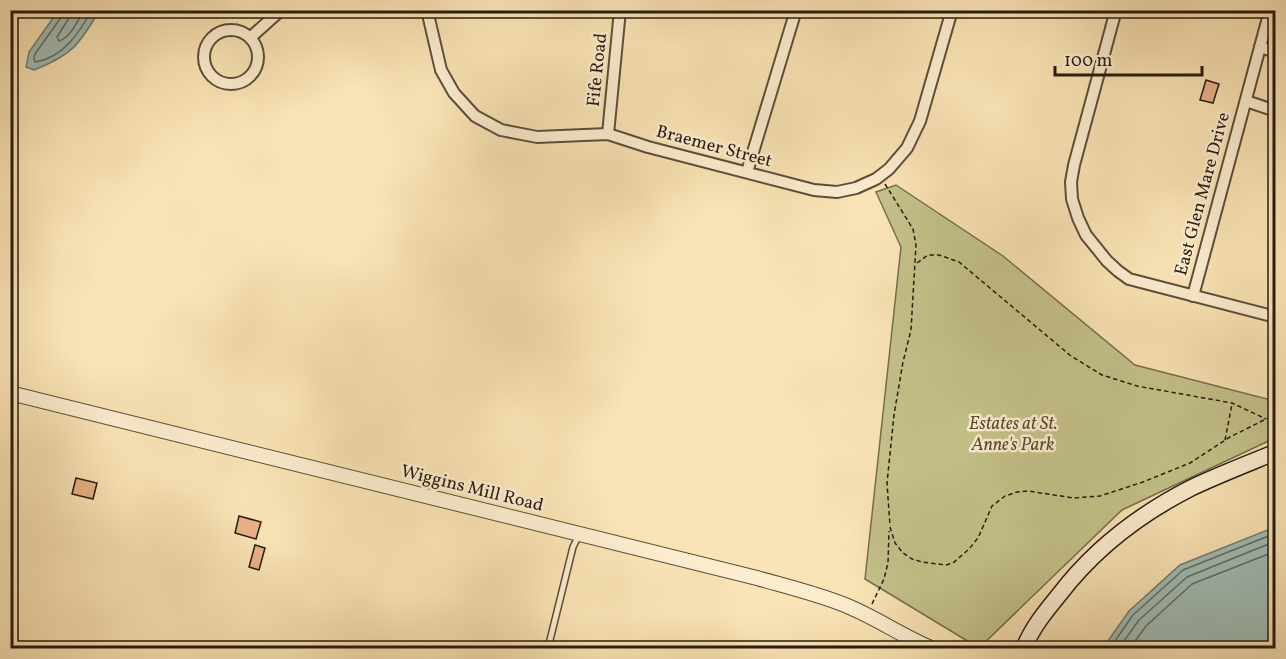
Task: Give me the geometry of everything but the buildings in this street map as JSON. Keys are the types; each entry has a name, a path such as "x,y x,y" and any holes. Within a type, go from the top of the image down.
{"main road":[{"path":"1014,648 1089,560 1144,514 1191,488 1275,452"},
{"path":"1024,648 1035,625"}],"street":[{"path":"251,37 280,10"},
{"name":"Braemer Street","path":"427,10 441,70 454,93 475,116 501,130 537,137 608,134 648,147 814,190 837,192 856,188 880,176 907,148 920,121 952,10"},
{"name":"Fife Road","path":"608,134 620,10"},
{"path":"747,172 796,10"},
{"path":"1116,10 1071,182 1072,199 1086,235 1107,261 1130,279 1275,316"},
{"name":"East Glen Mare Drive","path":"1193,296 1270,10"},
{"path":"224,30 238,30 251,37 258,49 259,64 251,76 239,84 225,84 212,77 204,64 204,50 211,37 224,30"},
{"path":"1260,47 1275,52"},
{"name":"East Glen Mare Drive","path":"1246,101 1275,111"},
{"name":"Wiggins Mill Road","path":"10,393 757,578 845,605 921,645 932,648"}],"lane":[{"path":"548,648 573,548 580,534"}],"path":[{"path":"866,615 884,579 888,563 890,527 887,483 894,415 911,330 916,263 913,229 880,176"},
{"path":"916,263 928,255 939,255 959,262 1071,356 1102,375 1137,386 1232,403 1266,418"},
{"path":"1225,440 1232,403"},
{"path":"890,527 895,543 903,553 922,562 946,565 969,549 978,538 992,506 1005,496 1028,491 1074,498 1100,496 1190,463 1225,440 1266,418 1275,417"}],"green space":[{"name":"Estates at St. Anne's Park","path":"896,185 1003,256 1135,365 1275,401 1275,438 1122,510 979,648 865,579 901,247 876,192"}],"water":[{"path":"58,11 99,11 80,41 66,54 34,70 26,67 29,52"},
{"path":"1275,527 1275,648 1103,648 1129,611 1180,565"}]}
